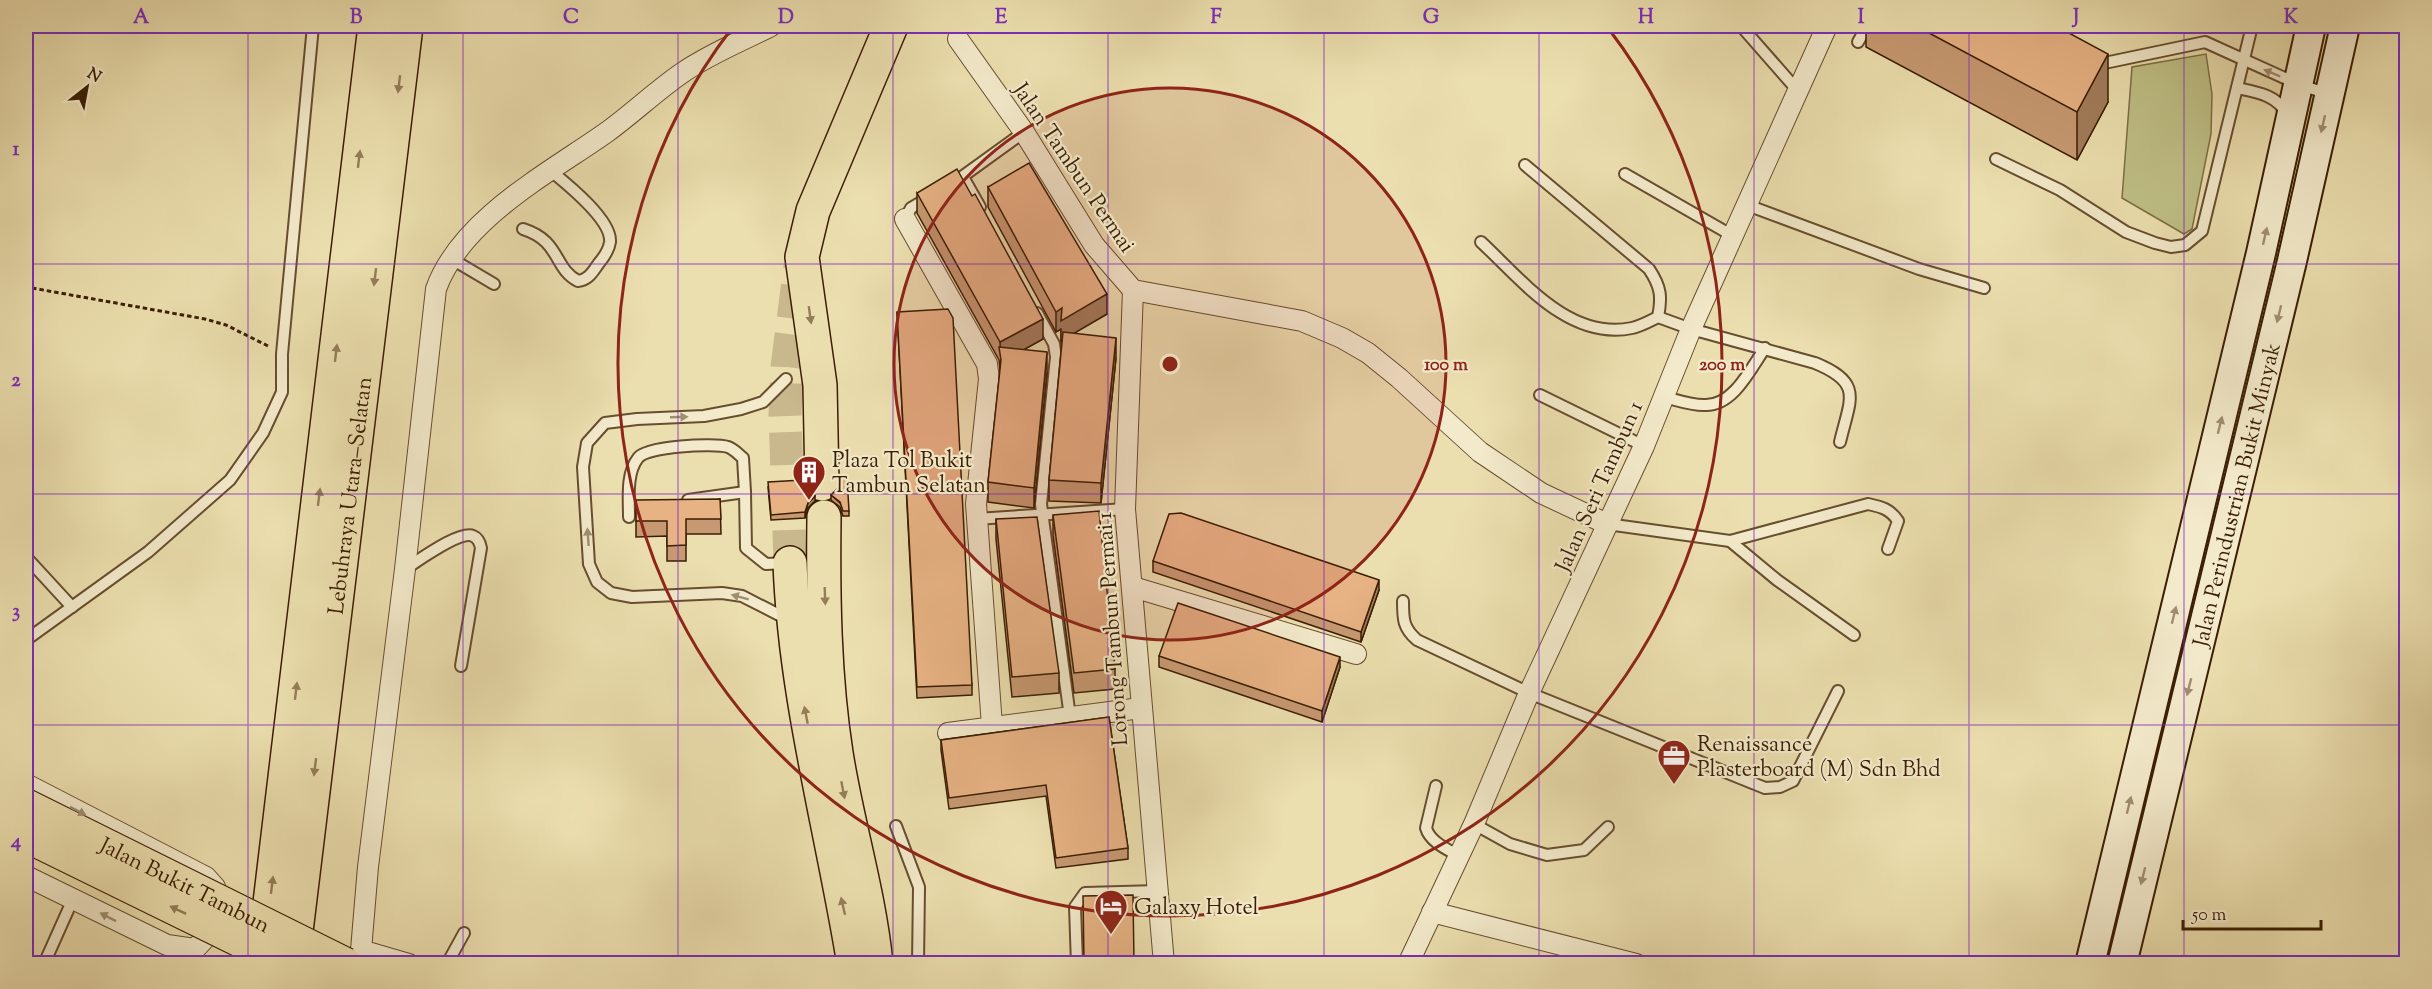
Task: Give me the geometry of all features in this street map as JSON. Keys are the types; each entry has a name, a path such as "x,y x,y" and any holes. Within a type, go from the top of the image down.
{"highway":[{"path":"362,26 364,114"},
{"name":"Lebuhraya Utara–Selatan","path":"263,963 375,26"},
{"name":"Lebuhraya Utara–Selatan","path":"292,963 406,26"},
{"path":"822,484 820,385 802,257 813,211 891,26"},
{"path":"825,517 807,562 792,623 802,693 854,963"},
{"path":"807,562 828,671 836,751 850,828 869,903 876,963"}],"main road":[{"name":"Jalan Perindustrian Bukit Minyak","path":"2090,963 2291,124 2311,26"},
{"name":"Jalan Perindustrian Bukit Minyak","path":"2122,963 2289,273 2345,26"},
{"name":"Jalan Bukit Tambun","path":"26,805 356,959"},
{"name":"Jalan Bukit Tambun","path":"26,836 287,963"}],"street":[{"path":"409,963 356,959 405,569 436,289 450,258 489,218 609,130 684,71 771,26"},
{"name":"Jalan Seri Tambun 1","path":"1408,963 1474,824 1529,693 1644,446 1690,329 1827,26"},
{"name":"Jalan Tambun Permai","path":"958,39 1024,132 1094,245 1133,290"},
{"path":"905,219 987,364 989,379 976,519 992,726"},
{"path":"1133,290 1302,321 1342,338 1368,353 1399,378 1480,452 1541,492 1607,524"},
{"name":"Lorong Tambun Permai 1","path":"1133,290 1125,509 1164,963"},
{"path":"1133,587 1356,654"},
{"path":"948,733 1141,708"},
{"path":"26,784 206,877 217,890 224,907 214,929 195,949 167,945 26,876"},
{"path":"1432,912 1636,963"}],"lane":[{"path":"26,640 148,552 230,480 262,433 282,392 282,354 313,26"},
{"path":"1741,26 1798,91"},
{"path":"1858,42 1867,26"},
{"path":"1996,159 2060,190 2126,232 2171,248 2185,245 2202,231 2252,26"},
{"path":"2083,68 2195,42 2205,42 2225,49 2244,61 2300,85 2330,94"},
{"path":"2237,87 2272,98 2284,108 2291,124"},
{"path":"905,219 911,208 963,177 1024,132"},
{"path":"1524,165 1649,269 1659,284 1662,298 1658,317"},
{"path":"523,229 537,233 551,245 572,278 578,281 588,278 606,255 610,241 606,226 589,206 551,171"},
{"path":"1624,174 1733,236"},
{"path":"963,177 986,219"},
{"path":"1747,205 1918,269 1984,288"},
{"path":"1481,242 1544,301 1578,324 1605,330 1633,328 1658,317 1690,329 1815,363 1844,378 1851,393 1840,442"},
{"path":"450,258 494,284"},
{"path":"1031,302 1054,344 1056,357 1041,504 1070,717"},
{"path":"1664,397 1706,405 1720,402 1734,392 1765,348"},
{"path":"786,379 763,402 741,409 704,416 637,418 606,423 587,443 583,467 589,564 597,582 611,593 632,597 722,593 742,596 792,623"},
{"path":"1540,394 1644,446"},
{"path":"629,517 633,469 638,456 648,450 717,445 730,448 743,458 746,548 766,564 807,562"},
{"path":"679,501 745,492"},
{"path":"1607,524 1730,542 1868,504 1884,507 1898,520 1888,549"},
{"path":"976,519 1125,509"},
{"path":"405,569 461,536 472,535 478,540 482,548 461,666"},
{"path":"1730,542 1777,580 1854,634"},
{"path":"26,557 72,607"},
{"path":"1404,602 1403,622 1408,632 1417,640 1529,693 1765,788 1780,787 1793,780 1838,691"},
{"path":"1436,786 1426,828 1428,834 1436,842 1459,856"},
{"path":"1474,824 1510,844 1547,855 1584,850 1608,827"},
{"path":"896,826 919,887 918,963"},
{"path":"1077,963 1076,907 1079,898 1085,893 1158,891"},
{"path":"44,963 73,899"},
{"path":"447,963 464,933"}],"path":[{"path":"32,288 226,325 282,354"}],"green space":[{"path":"2206,54 2212,94 2211,134 2192,229 2184,234 2122,198 2132,67"}],"building":[{"path":"1916,26 2056,26 2108,54 2077,112"},
{"path":"1029,163 1107,294 1061,321 1062,308 1056,312 988,187"},
{"path":"957,169 972,196 975,194 1043,319 1000,342 917,193"},
{"path":"948,309 953,318 972,685 917,687 897,312"},
{"path":"1063,332 1116,338 1101,483 1049,480"},
{"path":"999,347 1047,352 1034,488 988,482 1001,360"},
{"path":"847,477 849,511 843,511 840,502 831,495 839,487 841,478"},
{"path":"803,480 806,489 815,496 808,503 805,512 771,515 768,482"},
{"path":"720,499 721,519 686,519 686,545 667,546 667,521 636,521 636,500"},
{"path":"1099,511 1115,669 1074,673 1053,515"},
{"path":"1181,513 1379,580 1361,632 1153,561 1169,514"},
{"path":"1037,517 1059,673 1012,677 996,519"},
{"path":"1178,603 1340,657 1322,711 1159,656"},
{"path":"1109,717 1128,848 1056,858 1046,785 949,798 941,740"},
{"path":"1133,895 1134,963 1084,963 1083,896"}],"tunnel":[{"path":"790,563 785,415 787,367 800,266"}],"place":[{"name":"Plaza Tol Bukit Tambun Selatan","path":"809,501"},
{"name":"Renaissance Plasterboard (M) Sdn Bhd","path":"1674,785"},
{"name":"Galaxy Hotel","path":"1111,935"}]}
